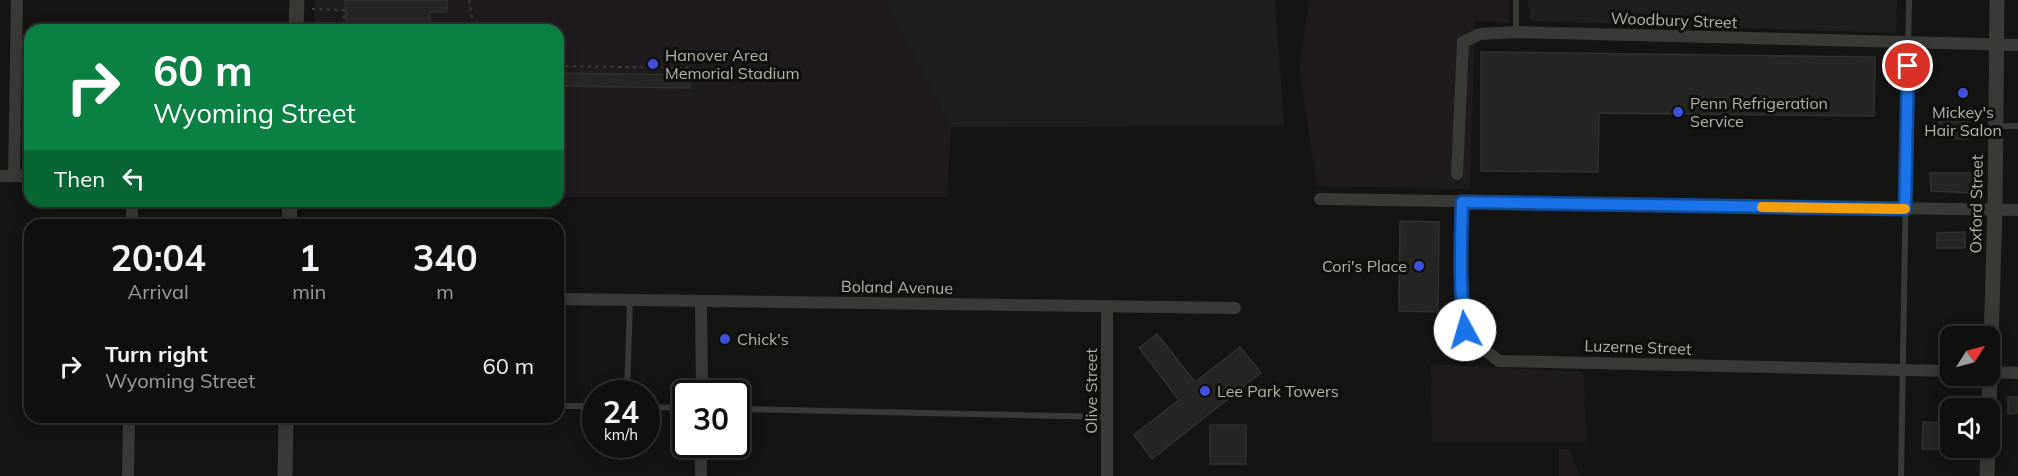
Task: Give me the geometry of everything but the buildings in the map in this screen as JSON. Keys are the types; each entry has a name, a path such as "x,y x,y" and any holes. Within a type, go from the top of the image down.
{"street":[{"path":"14,176 17,0"},
{"path":"296,24 297,0"},
{"name":"Oxford Street","path":"1991,326 1995,209 1997,0"},
{"name":"Woodbury Street","path":"1457,174 1463,42 1480,34 1516,32 2018,45"},
{"path":"0,176 24,176"},
{"path":"1320,199 2018,210"},
{"name":"Luzerne Street","path":"1462,202 1461,276 1465,330 1478,345 1499,361 1940,372"},
{"name":"Boland Avenue","path":"564,299 1235,308"},
{"path":"701,301 702,380"},
{"name":"Olive Street","path":"1107,306 1107,476"},
{"path":"2000,372 2018,373"},
{"path":"128,476 129,423"},
{"path":"285,476 286,423"},
{"path":"700,476 701,458"},
{"path":"1987,476 1988,458"}],"lane":[{"path":"1516,0 1516,32"},
{"path":"1901,476 1909,0"},
{"path":"1996,126 2018,126"},
{"path":"627,380 630,300"},
{"path":"564,406 582,406"},
{"path":"750,409 1107,417"}],"path":[{"path":"469,0 473,24"},
{"path":"312,9 344,10 344,24"},
{"path":"564,66 690,68"}],"shaded area":[{"path":"315,0 1275,0 1284,126 951,127 947,197 564,197 564,24 314,24"},
{"path":"447,0 886,0 951,127 947,197 564,197 564,24 430,24 430,12"},
{"path":"1309,0 1509,0 1509,23 1475,21 1470,189 1317,186 1299,69"},
{"path":"1528,0 1897,0 1896,33 1530,21"},
{"path":"315,13 342,14 342,24 314,24"},
{"path":"1431,364 1583,372 1587,442 1432,442"},
{"path":"1559,448 1570,450 1580,476 1559,476"}],"slow traffic":[{"path":"1762,207 1905,209"}],"place":[{"name":"Hanover Area Memorial Stadium","path":"653,64"},
{"name":"Mickey's Hair Salon","path":"1963,93"},
{"name":"Penn Refrigeration Service","path":"1678,112"},
{"name":"Cori's Place","path":"1419,266"},
{"name":"Chick's","path":"725,339"},
{"name":"Lee Park Towers","path":"1205,391"}],"route":[{"path":"1465,330 1461,276 1462,202 1905,209 1908,66"}]}
